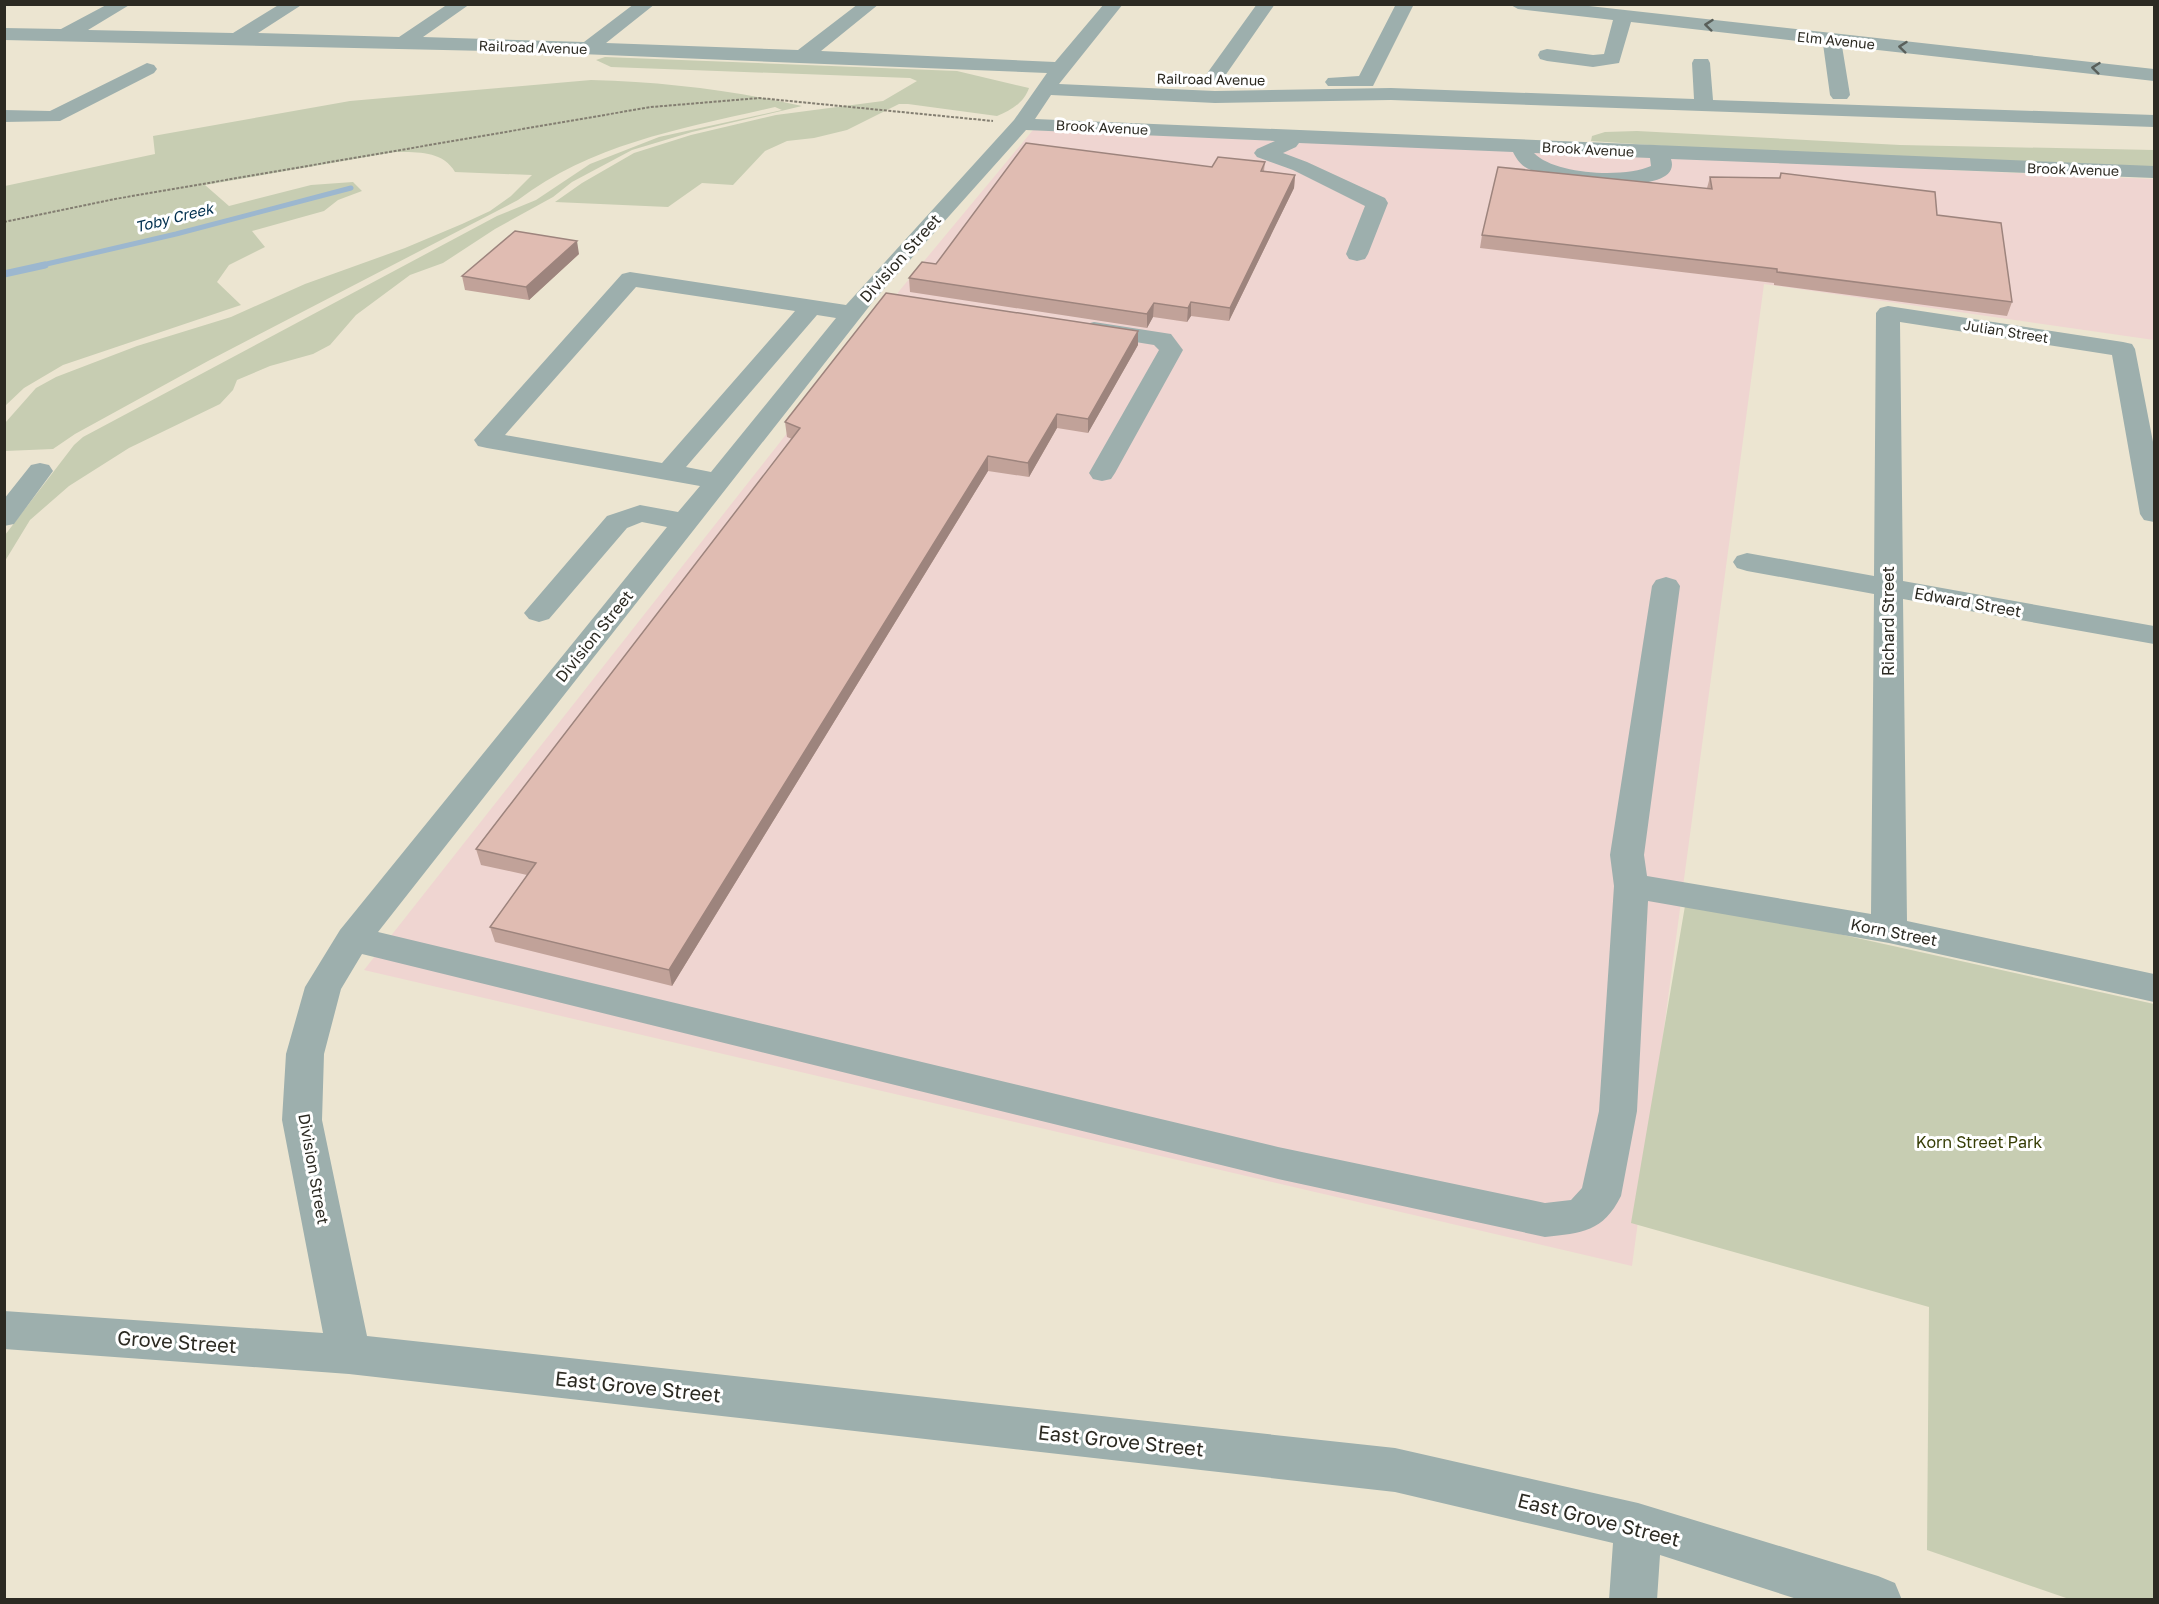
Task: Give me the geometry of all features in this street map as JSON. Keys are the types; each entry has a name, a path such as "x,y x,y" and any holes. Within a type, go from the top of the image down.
{"street":[{"path":"64,35 122,4"},
{"path":"237,38 294,4"},
{"path":"402,43 461,4"},
{"path":"587,49 646,4"},
{"path":"804,55 870,4"},
{"name":"Division Street","path":"349,1354 302,1120 305,1054 323,987 353,939 771,415 1021,124 1054,77 1114,4"},
{"path":"1213,79 1266,4"},
{"path":"1382,4 1404,6"},
{"name":"Elm Avenue","path":"1518,4 2154,75"},
{"name":"Railroad Avenue","path":"4,34 237,38 804,55 1054,77 1366,82 1404,6"},
{"path":"1547,55 1593,61 1612,59 1623,16"},
{"path":"1832,39 1840,95"},
{"path":"1701,63 1704,106"},
{"path":"4,116 53,117 147,69"},
{"path":"1054,77 1215,97 1392,94 2154,121"},
{"name":"Brook Avenue","path":"1021,124 1521,146 1525,157 1535,164 1560,173 1579,176 1646,176 1661,169 1662,163 1658,153 2154,172"},
{"path":"1161,130 1181,146 1264,153 1300,166 1377,202 1357,254"},
{"path":"1264,153 1305,136"},
{"path":"718,482 487,440 630,279 812,307 870,302"},
{"path":"668,472 812,307"},
{"name":"Julian Street","path":"1888,313 2123,349 2154,514"},
{"name":"Richard Street","path":"1888,313 1889,930"},
{"path":"1068,325 1162,339 1171,350 1102,473"},
{"path":"724,408 771,415"},
{"path":"4,518 39,471"},
{"path":"539,613 617,522 640,513 685,522"},
{"name":"Edward Street","path":"1747,562 2154,635"},
{"path":"353,939 1278,1163 1545,1220 1581,1216 1600,1196 1618,1111 1631,886 1627,855 1665,586"},
{"name":"Korn Street","path":"1631,886 1889,930 2154,988"},
{"name":"Grove Street","path":"4,1330 349,1354"},
{"name":"East Grove Street","path":"349,1354 1395,1470 1638,1526 1878,1599"},
{"path":"1633,1599 1638,1526"}],"path":[{"path":"4,222 115,199 662,106 759,98 1021,124"}],"shaded area":[{"path":"1033,130 2154,179 2154,340 1764,284 1632,1266 364,970 900,290"}],"green space":[{"path":"605,57 957,71 1029,88 1024,98 1016,105 997,116 899,104 847,130 814,138 787,141 765,151 733,185 702,183 668,207 555,202 582,183 634,153 691,135 776,115 883,101 917,81 910,78 611,67 596,60"},
{"path":"591,80 697,88 749,95 802,106 692,132 632,150 572,182 553,197 495,229 443,263 410,275 356,315 330,345 313,354 270,366 237,380 233,390 220,404 129,448 69,486 30,520 5,561 5,535 74,445 83,437 497,216 536,200 590,164 659,137 782,110 775,107 674,131 641,140 577,164 547,180 518,200 208,361 75,434 53,449 5,451 5,423 36,388 56,377 137,346 231,317 305,284 405,248 462,224 490,211 511,196 532,175 455,172 450,165 437,156 395,152 205,185 229,206 311,185 353,182 362,191 338,200 324,211 252,231 265,247 229,265 217,282 241,305 63,365 24,388 5,406 5,186 155,154 153,136 350,101"},
{"path":"1637,131 1900,145 2154,150 2154,167 1739,151 1591,141 1592,136 1605,132"},
{"name":"Korn Street Park","path":"1686,900 2154,1004 2154,1599 2069,1599 1927,1550 1929,1307 1631,1223"}],"building":[{"path":"1026,143 1212,167 1218,157 1265,162 1261,171 1295,175 1230,308 1191,302 1188,308 1154,303 1147,314 909,278 922,262 936,264"},
{"path":"1498,167 1712,189 1710,177 1780,178 1781,173 1935,192 1937,215 2001,223 2012,302 1777,272 1777,269 1482,235"},
{"path":"515,231 577,241 526,287 462,276"},
{"path":"886,293 1138,331 1088,419 1057,414 1028,463 988,456 669,970 490,927 536,863 476,849 800,428 785,422"}],"waterway":[{"name":"Toby Creek","path":"38,266 176,234 351,188"},
{"name":"Toby Creek","path":"4,274 45,265"}]}
